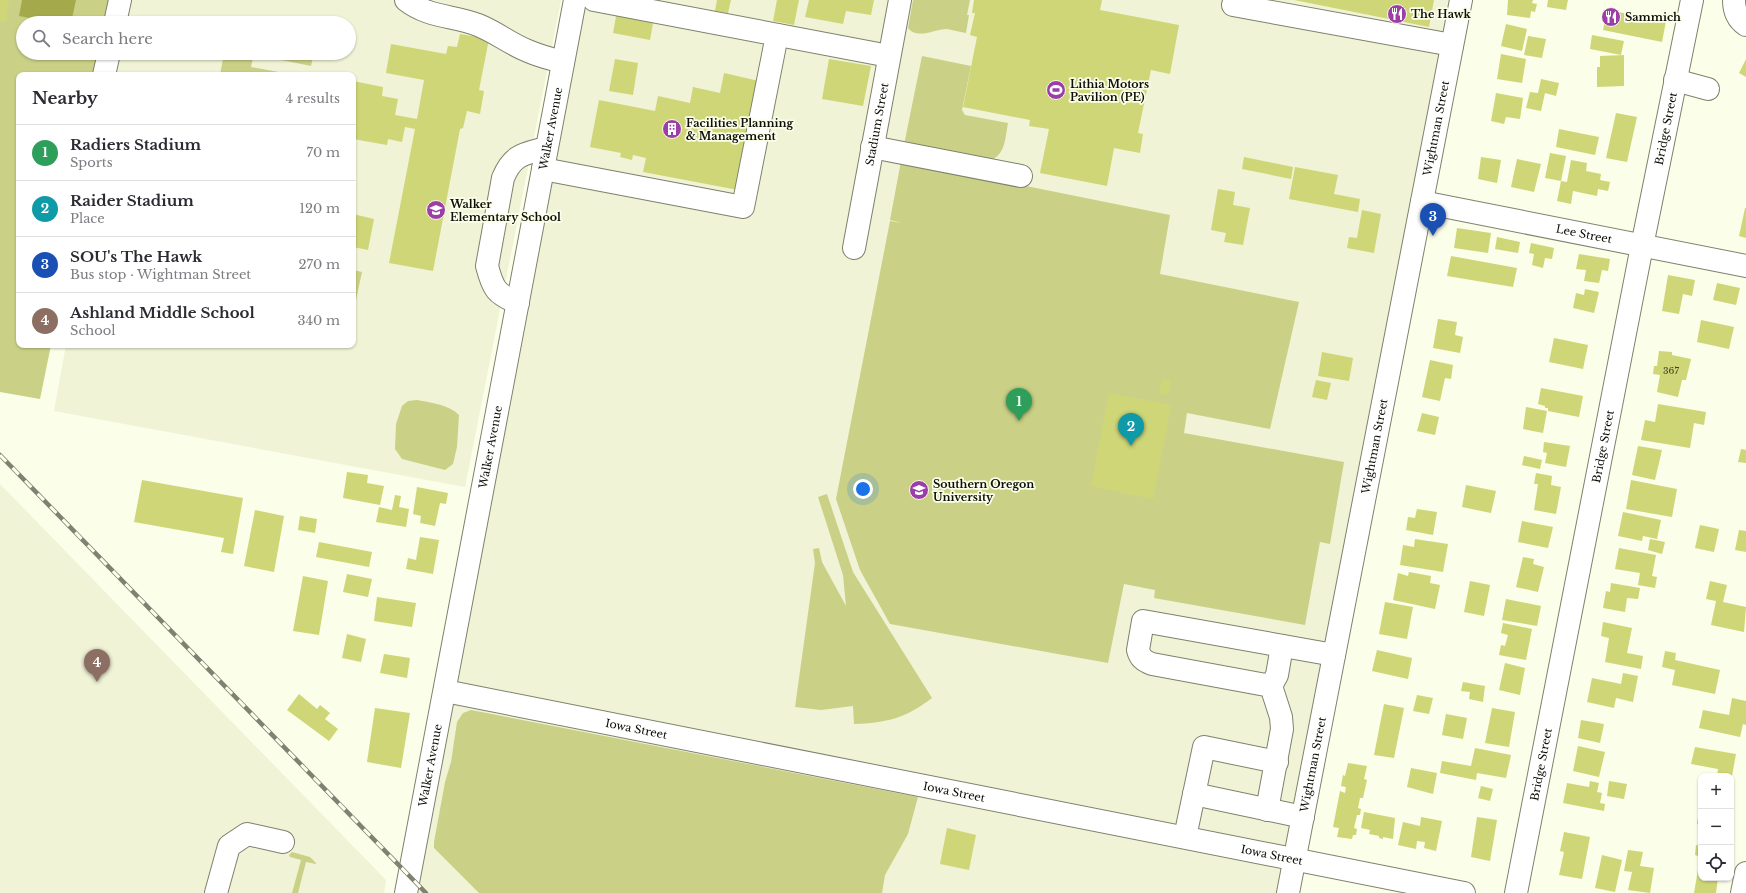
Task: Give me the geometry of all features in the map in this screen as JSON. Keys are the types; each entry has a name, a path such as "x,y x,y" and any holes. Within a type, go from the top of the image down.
{"street":[{"path":"117,16 120,0"},
{"path":"406,0 416,8 430,14 476,24 528,51 563,62"},
{"name":"Walker Avenue","path":"406,893 575,0"},
{"path":"594,0 889,56"},
{"name":"Stadium Street","path":"854,248 900,0"},
{"name":"Wightman Street","path":"1288,893 1461,0"},
{"name":"Bridge Street","path":"1516,893 1642,246 1692,0"},
{"path":"1734,0 1734,11 1741,22 1746,25"},
{"path":"1233,5 1452,45"},
{"path":"518,303 503,297 497,292 490,279 487,266 502,185 508,166 521,155 544,158 743,208 776,35"},
{"path":"105,72 107,60"},
{"path":"1675,80 1708,89"},
{"path":"872,147 1021,176"},
{"name":"Lee Street","path":"1422,202 1746,266"},
{"path":"1271,686 1147,662 1139,655 1138,650 1142,621 1334,655"},
{"path":"1267,810 1282,729 1281,717 1271,686 1277,675 1282,646"},
{"name":"Iowa Street","path":"445,691 1464,893"},
{"path":"1185,837 1204,747 1276,762"},
{"path":"1194,794 1303,817"},
{"path":"216,893 229,846 247,834 283,842"},
{"path":"1742,893 1746,873"}],"shaded area":[{"path":"0,0 121,0 118,16 16,16 16,60 109,60 107,72 16,72 16,348 50,348 40,399 0,392"},
{"path":"22,0 76,0 73,16 19,16"},
{"name":"Walker Elementary School","path":"130,0 561,0 465,487 54,411 65,348 356,348 356,72 117,72 119,60 356,60 356,16 127,16"},
{"name":"Southern Oregon University","path":"578,0 1451,0 1276,893 408,893"},
{"path":"913,0 970,0 966,33 947,29 921,34 912,31 908,28"},
{"path":"922,56 971,66 962,110 965,115 1008,123 1004,145 999,155 995,158 989,161 904,145"},
{"path":"223,60 252,60 251,67 278,72 221,72"},
{"path":"282,60 312,60 311,66"},
{"path":"901,161 1170,215 1160,274 1299,302 1270,429 1187,413 1184,433 1344,462 1330,544 1320,542 1305,625 1154,598 1155,590 1124,584 1108,663 890,624 860,570 836,499 890,221 902,223 890,220"},
{"path":"356,271 362,272 356,300"},
{"path":"417,400 445,406 455,411 459,415 457,447 453,464 445,470 402,459 395,449 396,424 402,406 408,401"},
{"path":"0,484 386,880 384,893 0,893"},
{"path":"827,494 853,572 932,698 905,715 886,721 854,724 853,706 821,710 795,707 815,563 813,549 819,548 822,562 846,606 843,575 818,497"},
{"path":"471,710 918,797 908,834 885,875 882,893 479,893 434,848 445,782 451,762 457,722 463,713"},
{"path":"292,852 310,857 316,863 306,862 298,893 292,893 301,860 290,857 289,855"}],"building":[{"path":"0,0 9,0 6,22 0,22"},
{"path":"717,0 731,0 728,13 715,11"},
{"path":"777,0 799,0 794,25 773,21"},
{"path":"809,0 874,0 871,15 846,11 843,24 805,17"},
{"name":"Lithia Motors Pavilion (PE)","path":"974,0 1102,0 1100,10 1179,25 1170,74 1151,70 1138,133 1143,134 1140,153 1114,148 1107,186 1040,173 1049,129 1029,126 1030,120 963,107 977,37 970,35 975,13 972,13"},
{"name":"The Hawk","path":"1294,0 1434,0 1429,27"},
{"path":"1508,0 1533,0 1532,3 1537,4 1535,12 1531,11 1530,18 1507,15"},
{"path":"1548,0 1568,0 1566,10 1547,7"},
{"path":"1607,10 1666,21 1662,42 1603,30"},
{"path":"617,11 654,18 650,40 613,33"},
{"path":"1506,24 1527,29 1522,51 1501,46"},
{"path":"460,34 489,39 479,90 484,91 480,114 467,111 463,128 460,129 433,271 389,263 415,129 405,127 402,142 388,139 387,145 356,140 356,82 383,87 382,96 398,99 395,115 417,119 424,80 386,73 391,44 446,54 448,46 457,47"},
{"path":"1592,35 1624,41 1621,55 1590,49"},
{"path":"1528,36 1546,39 1542,58 1524,55"},
{"path":"1501,54 1526,59 1522,83 1497,79"},
{"path":"1624,55 1624,86 1597,87 1597,67 1600,67 1600,56"},
{"path":"615,59 638,63 633,95 609,91"},
{"path":"829,59 871,66 863,106 822,99"},
{"path":"1746,59 1746,77 1739,73"},
{"name":"Facilities Planning & Management","path":"724,73 759,81 738,190 643,172 646,158 633,155 632,160 620,157 621,153 590,147 599,100 655,111 658,96 690,103 693,87 720,93"},
{"path":"1541,79 1559,83 1556,96 1545,93 1541,111 1526,108 1530,92 1538,93"},
{"path":"1496,93 1523,98 1520,119 1506,117 1504,124 1491,121"},
{"path":"1616,113 1637,117 1627,162 1606,158"},
{"path":"1559,129 1599,137 1595,155 1556,147"},
{"path":"1550,153 1566,156 1561,181 1545,178"},
{"path":"1244,157 1293,167 1291,179 1242,169"},
{"path":"1481,157 1501,160 1497,183 1478,179"},
{"path":"1517,159 1541,164 1534,192 1511,187"},
{"path":"1571,160 1587,163 1586,171 1601,174 1600,180 1610,182 1608,191 1598,189 1597,196 1573,191 1571,204 1557,201 1561,181 1567,182"},
{"path":"1295,167 1338,175 1334,194 1360,199 1358,212 1289,199"},
{"path":"1218,189 1235,192 1233,205 1250,208 1243,245 1224,242 1226,233 1211,230"},
{"path":"1746,208 1746,238 1739,236"},
{"path":"1362,210 1381,214 1374,253 1347,248 1349,237 1357,238"},
{"path":"356,215 374,219 368,250 356,248"},
{"path":"1457,228 1491,233 1488,253 1454,248"},
{"path":"1497,237 1520,242 1518,253 1495,249"},
{"path":"1531,243 1554,248 1552,259 1545,258 1543,268 1532,265 1534,254 1529,253"},
{"path":"1579,254 1610,259 1608,271 1602,270 1599,283 1584,281 1586,270 1576,269"},
{"path":"1451,256 1517,268 1513,287 1447,276"},
{"path":"1668,275 1695,280 1692,296 1683,294 1679,314 1662,311"},
{"path":"1717,283 1740,288 1736,305 1713,300"},
{"path":"1585,289 1599,292 1594,313 1573,308 1576,293 1584,295"},
{"path":"1438,319 1457,322 1455,335 1463,337 1460,353 1433,348"},
{"path":"1701,320 1734,327 1729,349 1697,342"},
{"path":"1554,338 1588,345 1583,369 1549,362"},
{"path":"1659,351 1672,352 1672,355 1691,359 1686,380 1682,380 1678,397 1657,392 1660,375 1653,374 1654,366 1657,366"},
{"path":"1322,352 1353,358 1349,381 1318,376"},
{"path":"1430,360 1453,365 1451,379 1445,378 1440,401 1422,397"},
{"path":"1162,379 1171,381 1168,395 1159,393"},
{"path":"1316,380 1331,383 1327,400 1312,397"},
{"path":"1541,388 1583,396 1579,417 1548,411 1548,408 1538,404"},
{"path":"1109,393 1171,405 1153,499 1091,486"},
{"path":"1658,404 1706,412 1704,425 1694,423 1690,448 1641,440 1645,420 1655,422"},
{"path":"1526,407 1547,411 1543,433 1523,429"},
{"path":"1422,413 1439,417 1435,435 1417,431"},
{"path":"1544,442 1570,446 1566,467 1545,463 1547,453 1543,452"},
{"path":"1638,446 1662,450 1655,480 1632,475"},
{"path":"1741,449 1746,450 1746,463 1738,462"},
{"path":"1524,456 1542,460 1540,469 1522,465"},
{"path":"347,472 368,475 367,483 384,486 380,505 343,498"},
{"path":"1536,473 1552,476 1551,485 1561,487 1556,514 1534,510 1538,484 1534,484"},
{"path":"142,480 243,498 233,554 221,552 224,538 134,522"},
{"path":"1631,480 1677,489 1672,517 1626,509"},
{"path":"1466,485 1496,491 1491,513 1462,507"},
{"path":"417,487 448,493 446,504 440,503 435,526 420,523 421,516 413,514"},
{"path":"395,495 401,496 399,507 409,509 406,527 376,522 379,507 392,510"},
{"path":"1417,509 1437,512 1433,535 1406,530 1408,517 1415,518"},
{"path":"255,510 284,516 274,572 244,566"},
{"path":"1623,512 1661,520 1657,539 1643,536 1642,541 1618,536"},
{"path":"300,516 317,519 315,533 298,530"},
{"path":"1522,521 1553,527 1548,548 1518,542"},
{"path":"1700,525 1719,529 1714,552 1695,548"},
{"path":"1739,530 1746,531 1746,552 1735,550"},
{"path":"420,537 439,540 433,574 406,569 408,558 416,560"},
{"path":"1415,539 1448,544 1443,572 1400,565 1403,545 1414,547"},
{"path":"1650,539 1665,542 1662,554 1648,550"},
{"path":"319,542 372,552 369,567 316,557"},
{"path":"1619,548 1656,555 1652,576 1657,577 1655,588 1638,585 1640,573 1615,569"},
{"path":"1523,557 1534,559 1533,564 1544,567 1538,592 1516,587"},
{"path":"1409,572 1431,576 1430,583 1440,585 1435,609 1393,600 1398,573 1408,576"},
{"path":"347,574 372,579 368,597 343,592"},
{"path":"303,576 328,581 319,635 293,631"},
{"path":"1470,581 1490,585 1484,616 1464,612"},
{"path":"1710,581 1727,585 1723,602 1746,607 1744,632 1711,625 1716,601 1706,599"},
{"path":"1611,583 1640,588 1638,599 1627,598 1625,612 1603,608 1606,591 1610,592"},
{"path":"377,597 416,603 412,627 374,621"},
{"path":"1506,599 1541,606 1537,626 1502,620"},
{"path":"1385,602 1413,607 1407,639 1379,634"},
{"path":"1603,622 1632,628 1627,653 1643,656 1641,669 1605,662 1609,638 1601,636"},
{"path":"1503,623 1532,629 1526,660 1499,655 1501,645 1505,646 1508,635 1501,633"},
{"path":"347,634 366,639 361,662 342,658"},
{"path":"1377,650 1412,658 1408,679 1372,671"},
{"path":"1665,651 1676,653 1675,660 1720,670 1715,694 1672,685 1675,670 1662,667"},
{"path":"384,654 410,658 407,678 380,673"},
{"path":"1505,663 1525,668 1520,695 1499,690"},
{"path":"1623,673 1638,676 1633,702 1616,698 1614,708 1587,702 1592,678 1621,684"},
{"path":"1463,682 1485,686 1483,702 1469,699 1470,692 1461,691"},
{"path":"299,694 317,709 320,705 330,713 325,719 338,729 329,741 287,710"},
{"path":"1417,695 1433,698 1429,714 1413,711"},
{"path":"1732,698 1746,701 1746,725 1743,724 1740,737 1699,728 1703,710 1729,715"},
{"path":"1384,704 1404,708 1394,758 1374,755"},
{"path":"375,708 410,713 401,768 367,762"},
{"path":"1492,708 1515,712 1509,747 1485,743"},
{"path":"1446,714 1467,718 1463,739 1442,735"},
{"path":"1581,720 1604,724 1600,743 1578,738"},
{"path":"1578,746 1605,752 1599,777 1573,771"},
{"path":"1695,747 1736,754 1733,773 1717,773 1718,769 1691,764"},
{"path":"1475,748 1511,755 1506,778 1477,773 1476,780 1440,773 1442,761 1471,766"},
{"path":"1348,763 1367,766 1364,779 1367,780 1363,798 1360,798 1358,808 1361,809 1360,815 1357,815 1354,828 1357,829 1356,835 1353,835 1352,839 1337,837 1339,828 1333,827 1340,791 1345,793 1346,787 1341,786 1343,775 1345,776"},
{"path":"1411,768 1437,773 1433,794 1407,787"},
{"path":"1590,781 1599,783 1597,792 1602,793 1600,803 1605,804 1604,811 1563,803 1567,783 1589,787"},
{"path":"1609,781 1627,784 1624,799 1607,796"},
{"path":"1481,786 1493,789 1490,801 1478,798"},
{"path":"1364,812 1395,818 1393,839 1383,837 1383,839 1379,838 1379,836 1369,834 1370,830 1361,828"},
{"path":"1421,817 1442,821 1436,851 1424,848 1425,842 1417,841 1416,849 1398,845 1403,822 1420,826"},
{"path":"1477,817 1497,820 1490,861 1471,857"},
{"path":"947,828 976,835 969,870 940,864"},
{"path":"1564,832 1590,837 1582,879 1559,875 1564,852 1560,851"},
{"path":"1696,845 1698,845 1698,856 1695,855"},
{"path":"1628,850 1643,852 1640,866 1654,868 1650,893 1628,890 1632,872 1624,871"},
{"path":"1602,855 1622,860 1615,892 1595,888"},
{"path":"1698,870 1698,881 1718,881 1716,893 1694,893"}],"railway":[{"path":"0,455 426,893"}],"place":[{"name":"The Hawk","path":"1397,14"},
{"name":"Sammich","path":"1611,17"},
{"name":"Lithia Motors Pavilion (PE)","path":"1056,90"},
{"name":"Facilities Planning & Management","path":"672,129"},
{"name":"Walker Elementary School","path":"436,210"},
{"name":"SOU's The Hawk","path":"1433,236"},
{"name":"Radiers Stadium","path":"1019,421"},
{"name":"Raider Stadium","path":"1131,446"},
{"name":"Southern Oregon University","path":"919,490"},
{"name":"Ashland Middle School","path":"97,682"}]}
